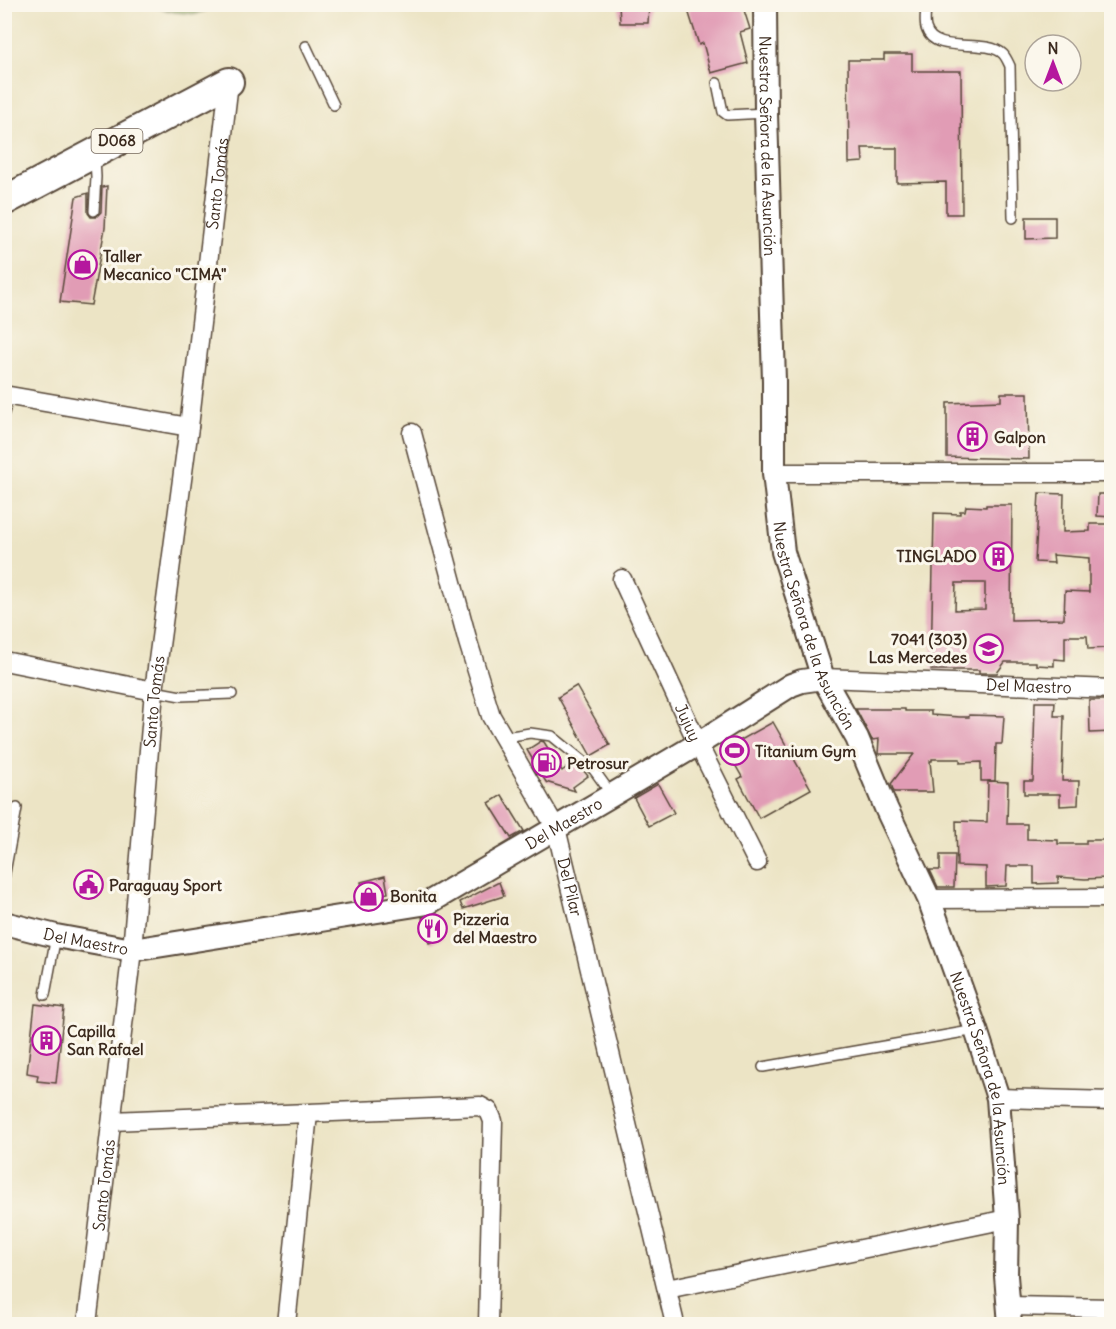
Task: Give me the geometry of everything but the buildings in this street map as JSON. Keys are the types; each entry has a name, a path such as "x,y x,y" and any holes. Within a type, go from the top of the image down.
{"main road":[{"name":"D068","path":"4,201 229,82"}],"street":[{"name":"Nuestra Señora de la Asunción","path":"765,4 774,473 783,552 823,678 857,738 886,808 929,899 998,1098 1007,1220 1006,1276 1009,1315"},
{"name":"Santo Tomás","path":"87,1324 132,950 154,691 189,427 229,82"},
{"path":"6,401 189,427"},
{"name":"Del Pilar","path":"412,433 468,642 491,716 556,828 675,1324"},
{"path":"774,473 1112,473"},
{"name":"Jujuy","path":"622,579 698,744 757,862"},
{"path":"4,661 154,691"},
{"name":"Del Maestro","path":"4,923 56,936 132,950 428,903 802,681 823,678 1112,689"},
{"path":"929,899 1112,898"},
{"path":"998,1098 1112,1101"},
{"path":"112,1121 480,1106 489,1110 493,1121 488,1324"},
{"path":"286,1324 308,1114"},
{"path":"667,1289 1007,1220"},
{"path":"1009,1315 1112,1308"}],"lane":[{"path":"926,4 926,27 929,35 936,40 948,43 996,49 1004,55 1010,66 1013,218"},
{"path":"306,46 334,105"},
{"path":"717,83 723,112 727,115 766,113"},
{"path":"94,211 95,153"},
{"path":"154,691 181,696 232,694"},
{"path":"505,737 530,733 552,736 594,770 612,795"},
{"path":"4,878 17,808"},
{"path":"45,995 56,936"},
{"path":"763,1067 976,1030"}],"green space":[{"path":"145,5 216,5 196,14"}],"place":[{"name":"Taller Mecanico \"CIMA\"","path":"82,265"},
{"name":"Galpon","path":"973,437"},
{"name":"TINGLADO","path":"998,556"},
{"name":"7041 (303) Las Mercedes","path":"988,648"},
{"name":"Titanium Gym","path":"734,751"},
{"name":"Petrosur","path":"546,763"},
{"name":"Paraguay Sport","path":"88,885"},
{"name":"Bonita","path":"369,896"},
{"name":"Pizzeria del Maestro","path":"432,928"},
{"name":"Capilla San Rafael","path":"46,1040"}]}
